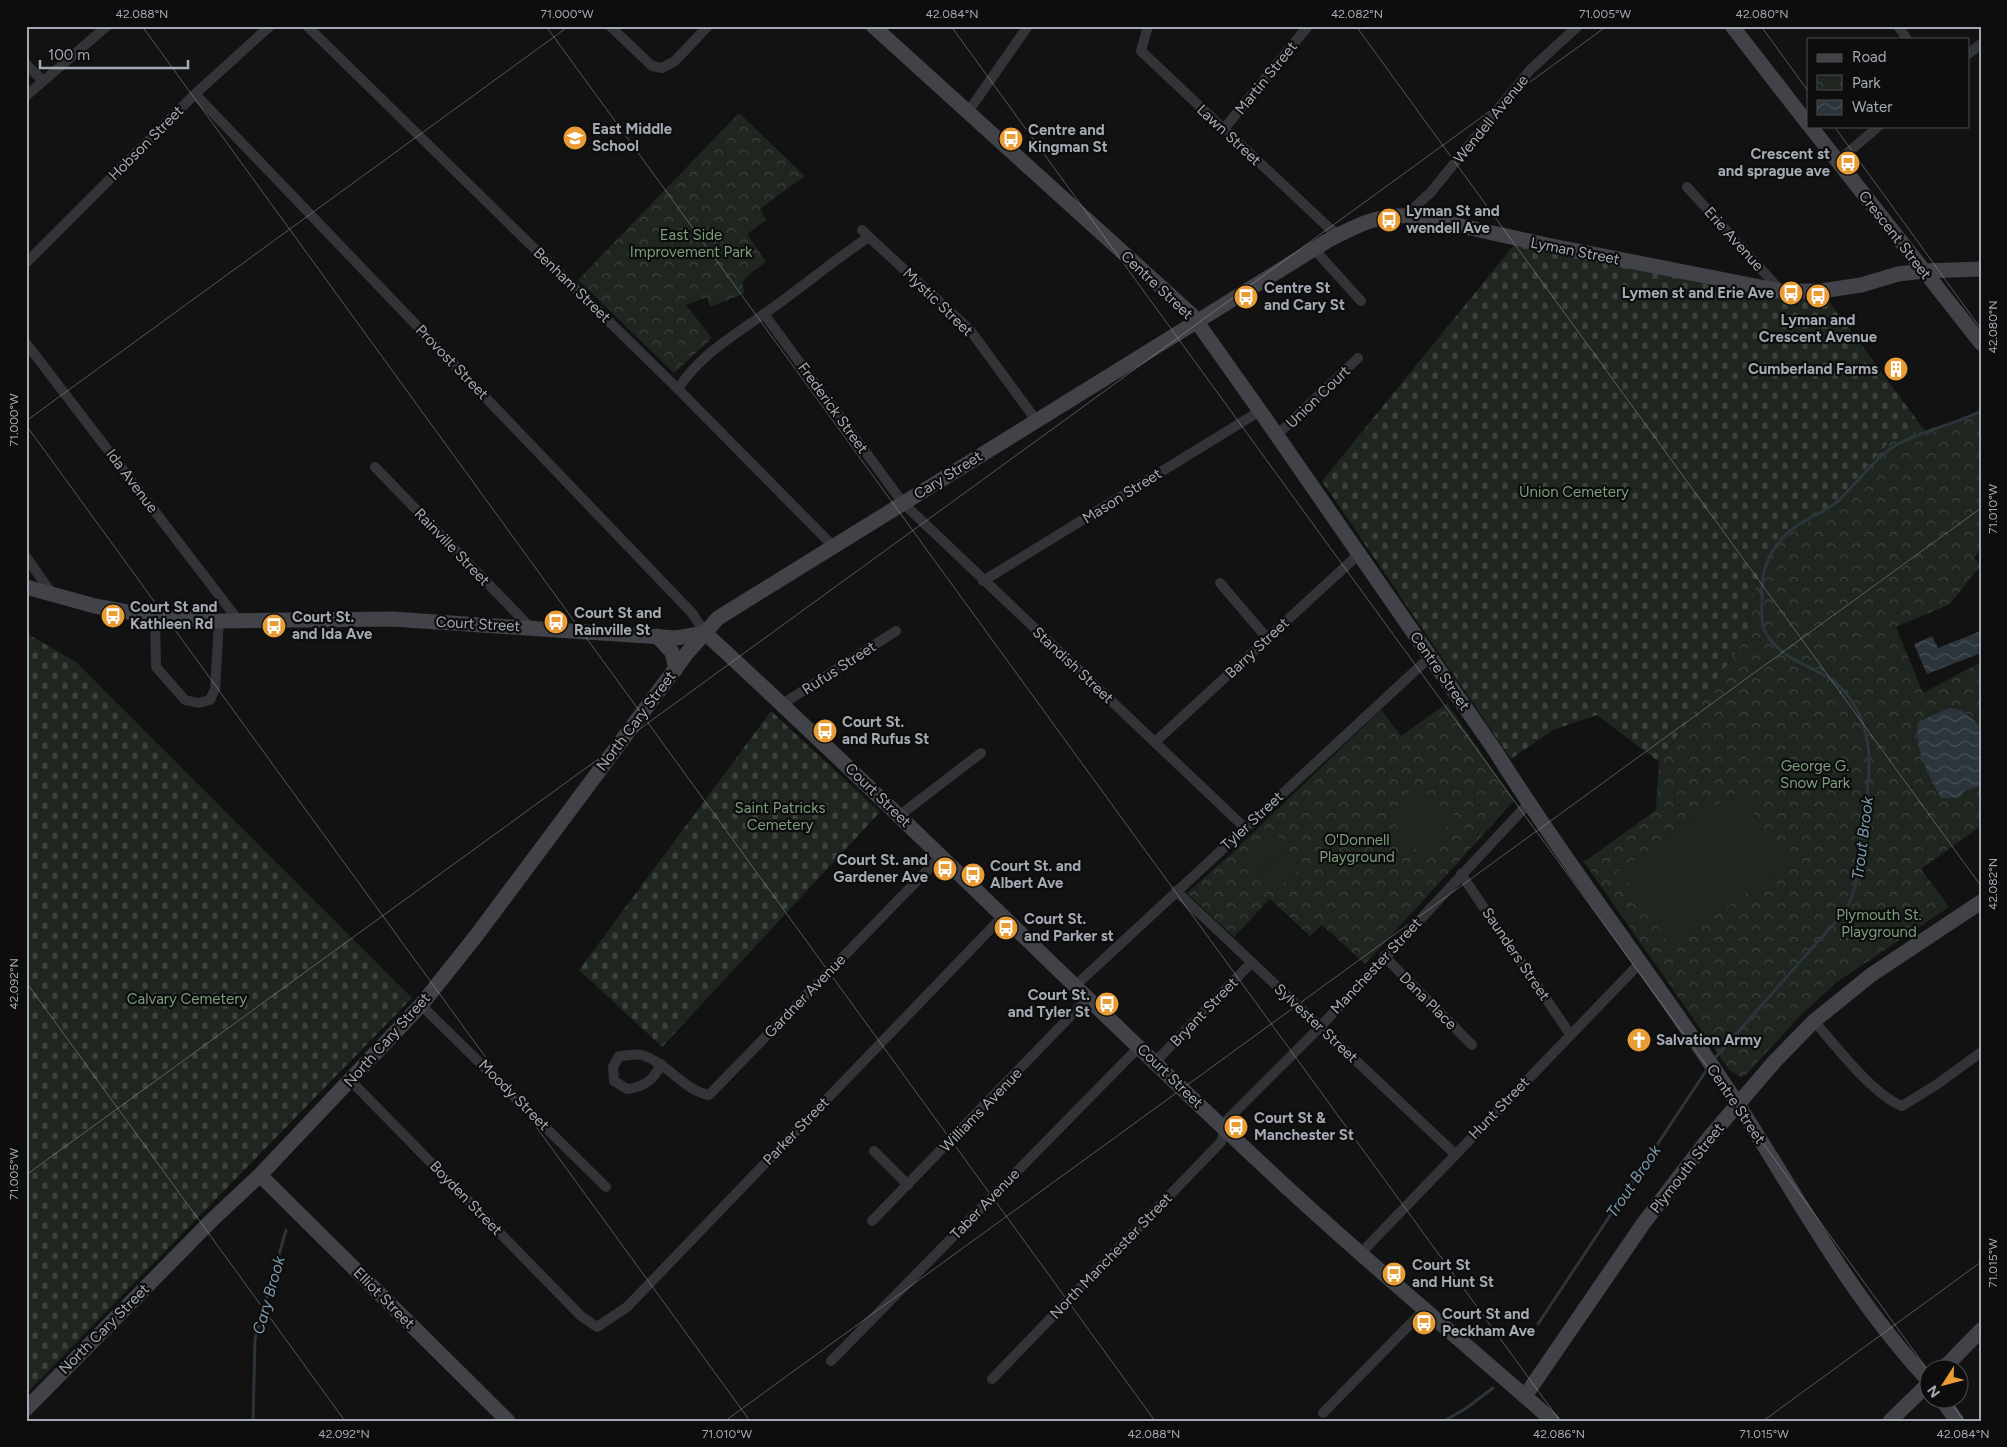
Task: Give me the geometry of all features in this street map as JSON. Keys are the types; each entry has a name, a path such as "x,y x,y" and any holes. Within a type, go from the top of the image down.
{"main road":[{"name":"Centre Street","path":"873,26 1171,296 1197,322 1494,749 1528,804 1738,1105 1866,1306 1920,1370"},
{"name":"Crescent Street","path":"1732,26 1807,122"},
{"name":"Crescent Street","path":"1811,128 1981,343"},
{"name":"Lyman Street","path":"1197,322 1339,234 1374,218 1394,215 1781,291 1821,291 1861,285 1898,274 1981,269"},
{"name":"Cary Street","path":"704,633 718,618 730,609 1197,322"},
{"name":"Court Street","path":"26,587 55,597 154,617 219,621 392,619 676,638 704,633 900,815 1002,916 1225,1129 1360,1254 1553,1421"},
{"name":"North Cary Street","path":"26,1410 212,1220 260,1176 351,1081 420,1005 476,936 704,633"},
{"path":"657,636 672,652 676,669"},
{"name":"Plymouth Street","path":"1525,1396 1643,1224 1708,1139 1775,1061 1814,1021 1871,975 1981,902"},
{"name":"Elliot Street","path":"260,1176 508,1421"},
{"path":"1952,1360 1981,1330"},
{"path":"1890,1421 1920,1392"},
{"path":"1949,1410 1956,1421"}],"street":[{"path":"26,96 42,80 107,26"},
{"name":"Hobson Street","path":"26,263 195,94 270,26"},
{"name":"Benham Street","path":"307,26 678,389 833,546"},
{"path":"610,26 652,66 662,68 675,60 708,26"},
{"path":"968,112 1028,26"},
{"name":"Lawn Street","path":"1148,26 1141,51 1329,228 1339,234"},
{"name":"Martin Street","path":"1224,130 1308,26"},
{"name":"Wendell Avenue","path":"1406,216 1431,192 1530,70 1578,26"},
{"path":"1898,26 1906,38"},
{"path":"1970,52 1981,44"},
{"path":"26,64 42,80"},
{"name":"Provost Street","path":"195,94 692,613 704,633"},
{"path":"1838,161 1877,128"},
{"name":"Erie Avenue","path":"1687,187 1781,291"},
{"name":"Mystic Street","path":"764,314 866,233 970,330 1036,420"},
{"path":"1314,249 1361,301"},
{"path":"678,389 685,378 733,334 764,314"},
{"name":"Frederick Street","path":"764,314 903,503"},
{"name":"Ida Avenue","path":"26,343 238,620"},
{"name":"Union Court","path":"1277,435 1358,358"},
{"name":"Mason Street","path":"983,581 1260,411"},
{"name":"Rainville Street","path":"375,467 530,627"},
{"name":"Standish Street","path":"903,503 1244,828"},
{"name":"Barry Street","path":"1155,742 1359,554"},
{"path":"26,557 55,597"},
{"path":"1220,583 1267,638"},
{"path":"154,617 156,667 185,700 198,703 210,700 215,689 219,621"},
{"name":"Rufus Street","path":"781,705 896,631"},
{"name":"Tyler Street","path":"1075,986 1430,657"},
{"path":"900,815 981,752"},
{"name":"Manchester Street","path":"1225,1129 1228,1119 1320,1027 1384,956 1528,804"},
{"name":"Gardner Avenue","path":"661,1064 697,1093 709,1095 941,856"},
{"name":"Saunders Street","path":"1461,874 1570,1034"},
{"name":"Sylvester Street","path":"1176,891 1455,1154"},
{"name":"Parker Street","path":"581,1316 597,1326 627,1307 1002,916"},
{"name":"Dana Place","path":"1384,956 1472,1045"},
{"name":"Bryant Street","path":"1155,1062 1252,962"},
{"name":"Hunt Street","path":"1360,1254 1639,964"},
{"name":"Williams Avenue","path":"872,1221 1088,998"},
{"name":"Moody Street","path":"420,1005 606,1187"},
{"path":"1814,1021 1877,1090 1893,1103 1902,1106 1936,1086 1980,1053"},
{"name":"Taber Avenue","path":"832,1361 1139,1047"},
{"path":"641,1054 661,1064 658,1071 641,1087 627,1090 614,1081 613,1067 619,1056 641,1054"},
{"name":"Boyden Street","path":"351,1081 581,1316"},
{"name":"North Manchester Street","path":"992,1379 1221,1142 1225,1129"},
{"path":"874,1152 908,1185"},
{"path":"1323,1414 1424,1310"}],"green space":[{"name":"East Side Improvement Park","path":"739,113 805,176 760,209 766,220 747,234 766,262 752,272 742,283 745,293 710,307 707,297 686,305 712,338 674,373 578,280"},
{"name":"Union Cemetery","path":"1514,245 1716,286 1829,301 1925,431 1889,442 1830,508 1786,534 1762,563 1749,613 1751,631 1659,762 1597,715 1553,730 1511,759 1322,481"},
{"name":"George G. Snow Park","path":"1981,413 1981,549 1974,558 1981,565 1950,604 1896,627 1923,693 1981,662 1981,826 1921,869 1949,907 1837,982 1800,1016 1745,1076 1741,1077 1729,1070 1584,862 1656,810 1659,762 1751,631 1749,613 1762,563 1786,534 1830,508 1889,442"},
{"name":"Calvary Cemetery","path":"26,633 76,662 412,998 26,1394"},
{"name":"O'Donnell Playground","path":"1447,703 1514,801 1365,964 1322,925 1310,936 1270,899 1234,937 1187,893 1232,853 1381,710 1401,736"},
{"name":"Saint Patricks Cemetery","path":"771,711 880,812 662,1047 579,970"},
{"path":"1413,788 1454,816 1427,854 1401,843 1394,811"},
{"path":"1738,791 1790,863 1671,945 1619,870"},
{"path":"1271,829 1286,845 1258,871 1243,855"},
{"path":"1287,850 1302,866 1274,892 1259,876"},
{"name":"Plymouth St. Playground","path":"1895,906 1908,925 1873,949 1861,930"}],"water":[{"path":"1981,631 1981,653 1927,674 1914,644 1932,636 1938,648"},
{"path":"1949,708 1963,711 1981,727 1981,786 1964,791 1959,798 1941,798 1923,762 1918,742 1918,722"}],"waterway":[{"name":"Trout Brook","path":"1714,1059 1846,910 1854,892 1858,873 1869,777 1867,741 1863,723 1855,706 1843,690 1834,682 1783,652 1774,644 1763,627 1762,586 1766,563 1784,536 1804,521 1837,502 1892,447 1910,438 1981,411"},
{"name":"Trout Brook","path":"1538,1324 1708,1068"},
{"name":"Cary Brook","path":"253,1421 255,1339 286,1230"},
{"name":"Trout Brook","path":"1444,1421 1465,1409 1493,1388"}],"place":[{"name":"East Middle School","path":"575,138"},
{"name":"Centre and Kingman St","path":"1011,139"},
{"name":"Crescent st and sprague ave","path":"1848,163"},
{"name":"Lyman St and wendell Ave","path":"1389,220"},
{"name":"Lymen st and Erie Ave","path":"1791,293"},
{"name":"Lyman and Crescent Avenue","path":"1818,296"},
{"name":"Centre St and Cary St","path":"1246,297"},
{"name":"Cumberland Farms","path":"1896,369"},
{"name":"Court St and Kathleen Rd","path":"113,616"},
{"name":"Court St and Rainville St","path":"556,622"},
{"name":"Court St. and Ida Ave","path":"274,626"},
{"name":"Court St. and Rufus St","path":"825,731"},
{"name":"Court St. and Gardener Ave","path":"945,869"},
{"name":"Court St. and Albert Ave","path":"973,875"},
{"name":"Court St. and Parker st","path":"1006,928"},
{"name":"Court St. and Tyler St","path":"1107,1004"},
{"name":"Salvation Army","path":"1639,1040"},
{"name":"Court St & Manchester St","path":"1236,1127"},
{"name":"Court St and Hunt St","path":"1394,1274"},
{"name":"Court St and Peckham Ave","path":"1424,1323"}]}
